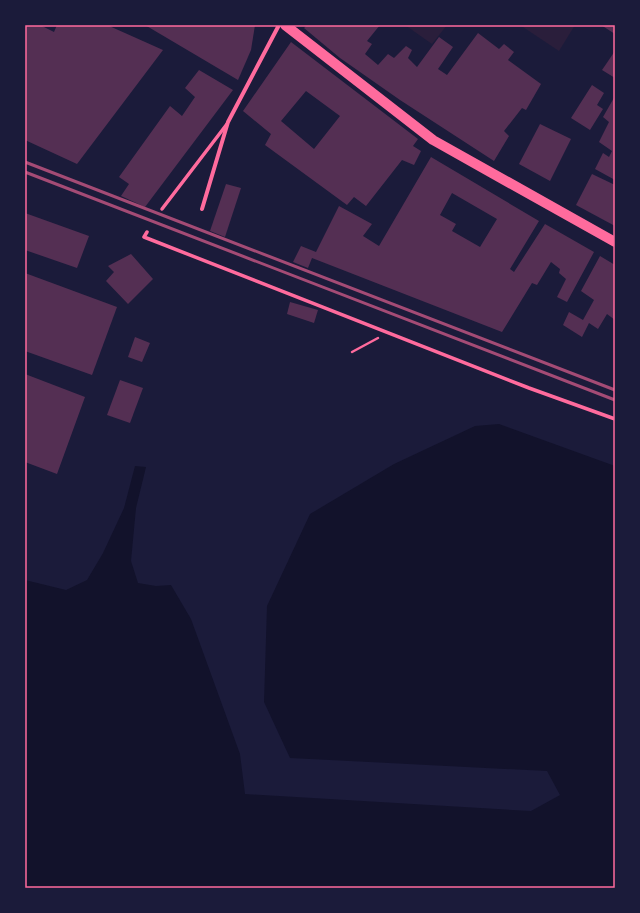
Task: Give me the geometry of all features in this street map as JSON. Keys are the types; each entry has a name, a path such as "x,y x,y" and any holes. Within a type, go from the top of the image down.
{"main road":[{"path":"284,25 433,140 615,242"}],"street":[{"path":"162,209 228,122 279,25"},
{"path":"202,210 228,122"},
{"path":"147,232 144,237 529,388 615,419"}],"path":[{"path":"352,352 388,333"}],"shaded area":[{"path":"405,25 447,25 432,44"},
{"path":"520,25 575,25 559,51"},
{"path":"499,424 615,466 615,888 25,888 25,580 66,590 87,580 103,553 124,508 135,466 146,467 136,508 131,561 138,583 156,586 171,585 191,619 240,754 245,794 531,811 560,795 547,771 290,758 264,702 267,606 310,514 394,464 475,426"}],"building":[{"path":"25,25 40,25 54,32 57,25 107,25 163,50 77,164 25,140"},
{"path":"145,25 255,25 251,50 238,80"},
{"path":"307,25 380,25 367,41 372,44 365,54 378,65 388,54 394,58 406,46 412,50 408,58 417,67 439,37 453,47 438,69 447,75 478,33 499,49 504,44 514,52 508,60 541,84 526,110 522,108 504,131 509,136 494,161 400,100 340,58 304,28"},
{"path":"601,25 615,25 615,34"},
{"path":"291,42 418,139 413,146 421,151 414,165 402,160 366,206 354,197 347,205 265,145 271,134 243,111","holes":["306,91 340,116 314,149 281,121"]},
{"path":"615,51 615,78 602,70"},
{"path":"199,70 233,90 145,207 121,196 129,184 119,177 170,106 182,116 195,97 185,88"},
{"path":"592,85 604,93 597,105 603,109 590,130 571,118"},
{"path":"615,96 615,180 595,169 603,153 609,157 612,151 599,142 609,122 603,117"},
{"path":"540,124 571,139 550,181 519,164"},
{"path":"431,157 539,221 510,269 514,272 545,224 594,252 567,302 557,297 566,279 559,273 560,269 551,262 537,285 532,283 502,332 312,258 308,268 293,262 301,246 316,252 339,206 372,224 363,236 379,246","holes":["452,193 497,219 480,247 452,231 456,224 440,215"]},
{"path":"592,174 615,185 615,226 576,205"},
{"path":"226,184 241,188 225,237 210,231"},
{"path":"25,213 89,236 77,268 25,250"},
{"path":"131,254 153,279 128,304 106,281 114,272 108,266"},
{"path":"600,256 615,265 615,320 607,314 598,329 589,323 582,337 563,325 569,312 583,320 594,300 581,291"},
{"path":"25,273 117,307 92,375 25,351"},
{"path":"290,302 318,310 314,323 287,314"},
{"path":"135,337 150,343 142,362 128,357"},
{"path":"25,374 85,397 57,474 25,462"},
{"path":"120,380 143,388 130,423 107,415"}],"railway":[{"path":"25,162 615,390"},
{"path":"25,172 615,400"}]}
